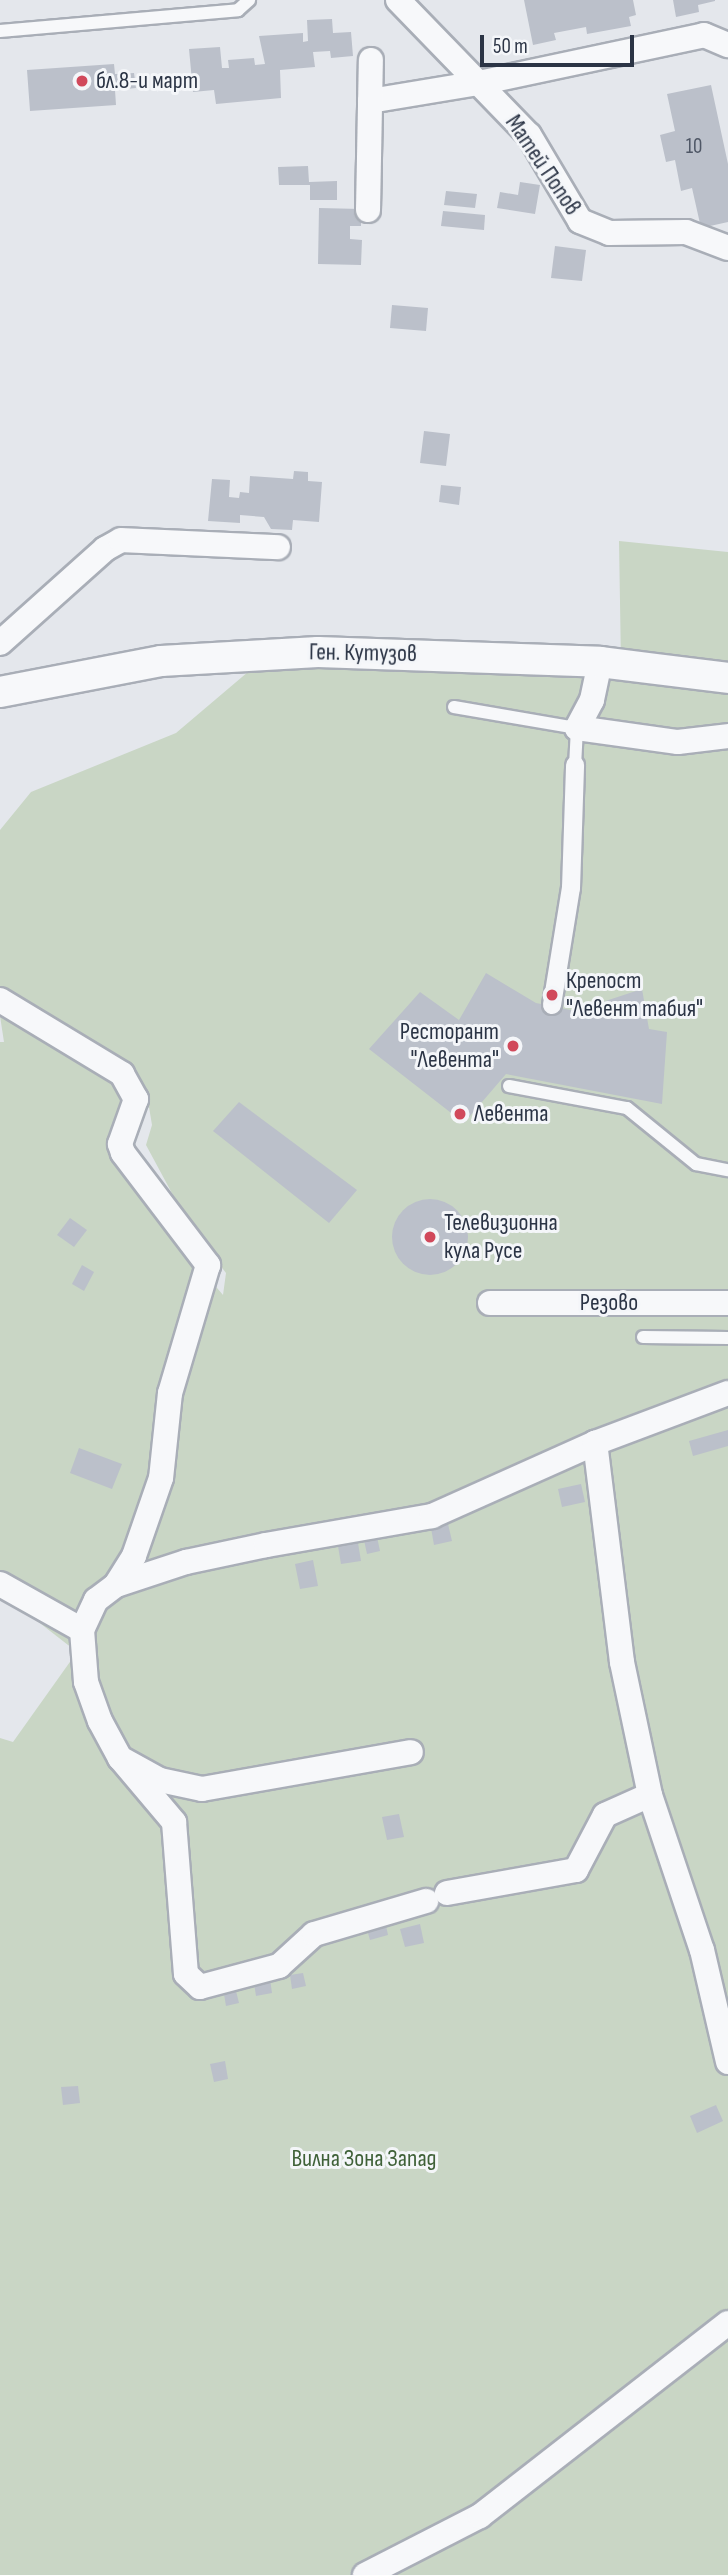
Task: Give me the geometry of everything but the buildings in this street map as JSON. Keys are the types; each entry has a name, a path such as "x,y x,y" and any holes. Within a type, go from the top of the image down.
{"street":[{"name":"Матей Попов","path":"398,0 529,135 580,221 609,233 686,232 728,248"},
{"path":"370,101 479,83 704,35 728,45"},
{"path":"368,210 371,60"},
{"path":"0,643 105,549 121,540 278,547"},
{"name":"Ген. Кутузов","path":"0,692 145,664 249,653 435,653 600,662 728,678"},
{"path":"600,662 592,700 578,728 678,742 728,736"},
{"path":"552,1005 570,888 575,765"},
{"path":"0,1000 122,1074 136,1099 120,1144 123,1153 208,1265 170,1393 161,1478 134,1556 116,1585"},
{"name":"Резово","path":"490,1303 728,1303"},
{"path":"650,1795 605,1815 576,1870 436,1897 314,1934 279,1966 201,1987 186,1974 174,1822 120,1758 86,1682 82,1630 96,1600 116,1585 186,1562 432,1516 595,1443 728,1392"},
{"path":"595,1443 622,1662 650,1795 702,1950 728,2063"},
{"path":"0,1584 82,1630"},
{"path":"120,1758 160,1780 202,1789 411,1752"},
{"path":"365,2575 480,2516 728,2323"}],"lane":[{"path":"0,31 237,10 249,0"},
{"path":"454,707 578,728 575,765"},
{"path":"509,1086 627,1108 688,1160 728,1170"},
{"path":"643,1337 728,1338"}],"green space":[{"name":"Вилна Зона Запад","path":"619,541 728,552 728,2575 0,2575 0,1738 13,1742 77,1652 0,1592 0,1042 4,1042 0,1016 0,830 31,792 176,733 255,666 621,664","holes":["86,1065 137,1086 148,1101 152,1125 146,1145 188,1223 226,1273 223,1295 138,1195 113,1155 128,1104 110,1083"]}],"place":[{"name":"бл.8-и март","path":"82,81"},
{"name":"Крепост \"Левент табия\"","path":"552,995"},
{"name":"Ресторант \"Левента\"","path":"513,1046"},
{"name":"Левента","path":"460,1114"},
{"name":"Телевизионна кула Русе","path":"430,1237"}]}
